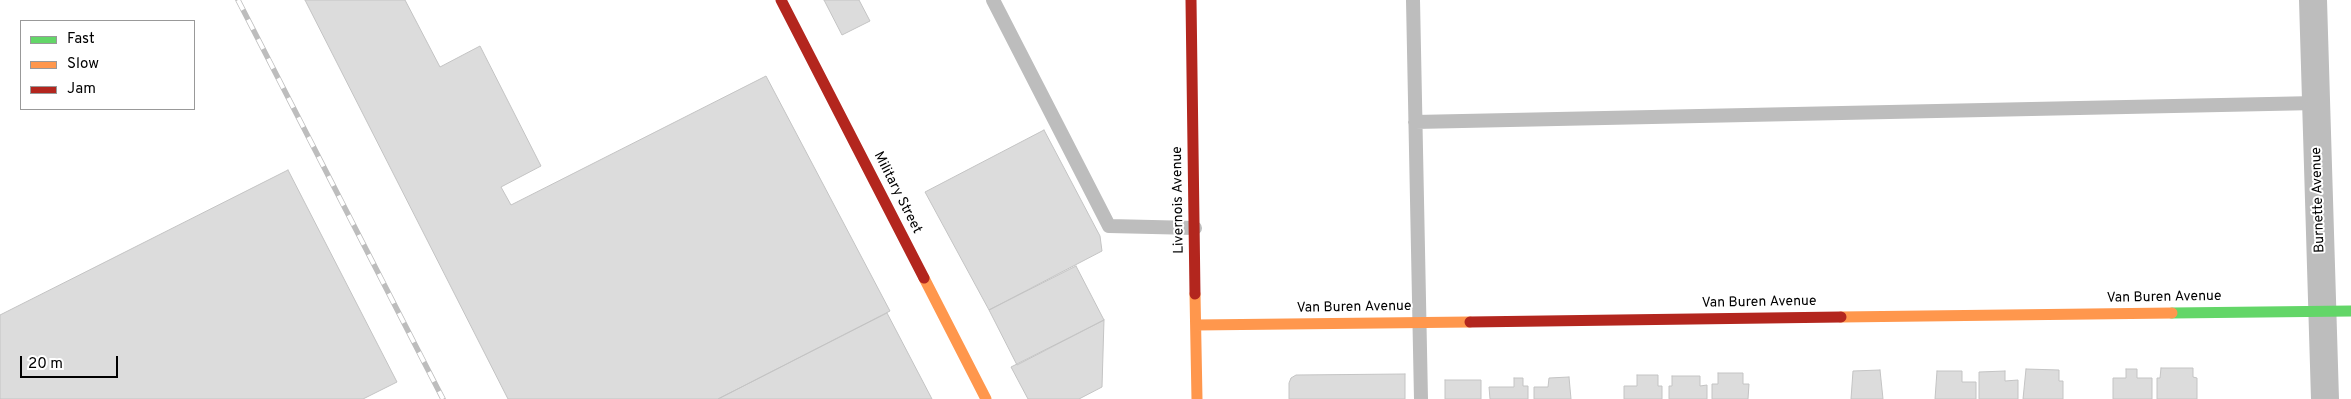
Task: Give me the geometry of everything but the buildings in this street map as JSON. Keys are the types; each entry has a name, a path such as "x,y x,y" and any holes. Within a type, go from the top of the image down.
{"street":[{"name":"Military Street","path":"781,0 986,399"},
{"name":"Livernois Avenue","path":"1191,0 1197,399"},
{"name":"Burnette Avenue","path":"2313,0 2325,399"},
{"name":"Van Buren Avenue","path":"1196,326 2351,311"}],"lane":[{"path":"993,0 1109,226 1195,228"},
{"path":"1413,0 1421,399"},
{"path":"1416,122 2316,103"}],"railway":[{"path":"238,0 443,399"}],"traffic: fast":[{"path":"2172,313 2351,311"}],"traffic: slow":[{"path":"924,278 986,399"},
{"path":"1195,294 1197,399"},
{"path":"1841,317 2172,313"},
{"path":"1196,325 1470,322"}],"traffic: jam":[{"path":"781,0 924,278"},
{"path":"1191,0 1195,294"},
{"path":"1470,322 1841,317"}]}
